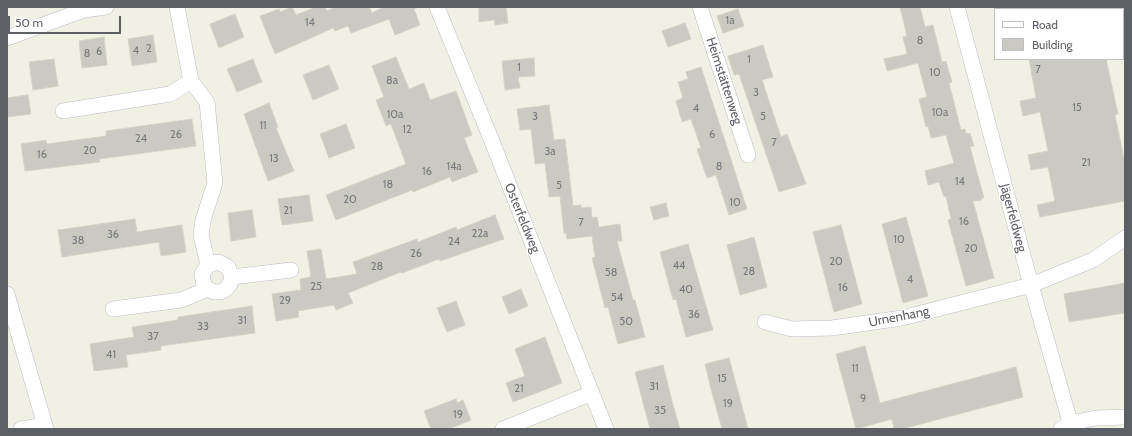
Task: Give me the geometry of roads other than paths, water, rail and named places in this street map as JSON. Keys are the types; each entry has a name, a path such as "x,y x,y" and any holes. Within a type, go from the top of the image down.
{"street":[{"path":"7,38 84,10 106,7"},
{"path":"177,7 191,81 207,102 215,182 203,220 201,236 208,265"},
{"name":"Osterfeldweg","path":"437,7 606,429"},
{"name":"Heimstättenweg","path":"700,7 748,155"},
{"name":"Jägerfeldweg","path":"957,7 1068,427"},
{"path":"63,111 170,94 191,81"},
{"name":"Urnenhang","path":"765,322 792,329 832,328 902,318 1031,285 1093,260 1125,238"},
{"path":"213,262 224,264 228,267 232,277 230,284 226,289 214,292 204,285 202,274 208,265 213,262"},
{"path":"232,277 291,270"},
{"path":"113,309 181,300 208,289"},
{"path":"7,294 45,427 21,429"},
{"path":"503,429 592,393"},
{"path":"1068,427 1096,418 1125,417"}]}
